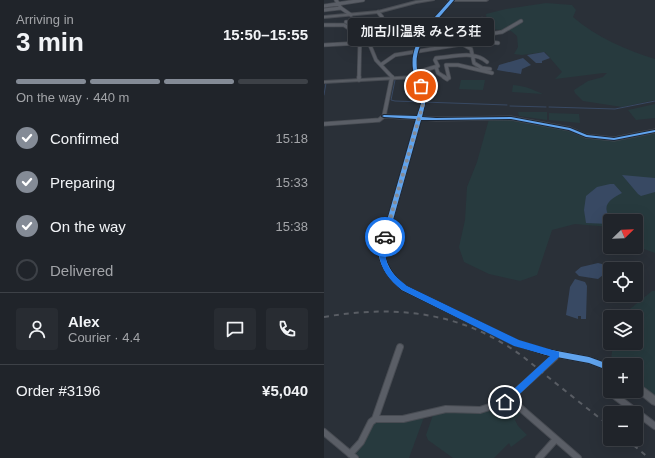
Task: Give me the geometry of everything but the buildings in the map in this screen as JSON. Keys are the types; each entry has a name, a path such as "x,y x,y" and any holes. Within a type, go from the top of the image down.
{"street":[{"path":"336,0 338,4 350,15"},
{"path":"324,6 363,0"},
{"path":"324,17 378,12 411,3 432,0"},
{"path":"486,0 451,0 427,31 416,52 414,66 424,94 423,104 381,252 385,269 393,279 404,288 517,343 557,355 589,360 603,365"},
{"path":"324,10 342,8"},
{"path":"367,30 370,26 376,25 377,22 382,21 382,17 378,12"},
{"path":"345,24 350,15"},
{"path":"481,41 480,37 483,34 481,32 482,19"},
{"path":"483,34 502,32 521,21"},
{"path":"324,25 362,23 359,28 352,30"},
{"path":"345,24 369,43 373,55 393,78"},
{"path":"352,30 388,32 432,25"},
{"path":"427,31 438,32 444,38 445,47"},
{"path":"359,80 360,36"},
{"path":"382,64 395,55 488,40 498,43"},
{"path":"324,45 360,43"},
{"path":"417,77 419,76 418,72 428,68 446,65 458,65 491,71 474,63 469,47 463,44"},
{"path":"453,46 456,56"},
{"path":"436,48 435,60 438,73 448,79 446,65"},
{"path":"436,58 472,55 482,57 487,62"},
{"path":"324,82 417,77"},
{"path":"324,124 379,120 384,116 393,78"},
{"path":"384,116 418,118 511,118 570,129 586,136 614,139 655,131"},
{"path":"324,432 353,456 374,419 400,347"},
{"path":"374,419 403,419 446,409 480,410 505,402 557,355"},
{"path":"643,392 655,401"},
{"path":"618,398 655,426"},
{"path":"510,399 578,458"},
{"path":"539,458 556,439"}],"green space":[{"path":"546,3 572,5 576,10 573,17 591,31 622,47 655,59 655,100 622,107 583,101 574,90 588,81 603,77 607,73 555,79 562,72 545,52 522,55 514,54 518,47 517,36 511,31 491,29 487,23 486,14 506,9"},
{"path":"461,80 485,80 483,90 459,89"},
{"path":"513,85 532,89 543,94 512,92"},
{"path":"655,104 655,118 636,120 628,110"},
{"path":"518,112 547,112 547,120 519,116"},
{"path":"549,113 579,114 580,123 549,120"},
{"path":"489,119 501,119 566,127 590,135 610,137 655,129 655,253 643,249 643,214 603,214 603,226 575,224 552,230 537,275 520,281 489,274 464,262 459,247 465,220 467,187 477,162"},
{"path":"652,291 655,291 655,395 651,396 643,389 643,358 611,358 612,350 643,350 643,310 629,310 638,302 643,302 643,298"},
{"path":"510,404 522,412 515,420 518,426 527,435 511,447 509,443 494,458 453,458 428,440 426,435 433,415 443,412 497,408"},
{"path":"424,417 409,458 360,458 356,454 363,445 372,424 379,422 401,422"}],"water":[{"path":"544,52 550,58 542,61 542,63 536,63 527,55"},
{"path":"523,58 531,65 522,69 521,74 497,70 499,65"},
{"path":"622,175 655,178 655,192 641,196"},
{"path":"614,184 622,193 613,198 607,204 606,208 608,214 603,214 603,224 586,223 584,210 586,196 597,187"},
{"path":"598,263 602,264 603,275 598,279 579,276 575,272 581,267"},
{"path":"575,279 585,282 587,286 586,319 581,319 581,316 578,316 578,319 566,315 570,287"}],"waterway":[{"path":"395,80 391,100 395,101 507,105"},
{"path":"324,83 359,81"},
{"path":"324,95 326,83"},
{"path":"549,107 615,109 655,101"},
{"path":"510,106 546,107"}],"railway":[{"path":"324,317 371,312 394,312 417,314 461,324 483,333 516,351 603,421"},
{"path":"634,446 649,458"}],"cycle path":[{"path":"452,0 426,31 417,49 415,68 423,104 381,252 388,273 404,288 517,343 546,352 589,360 603,365"},
{"path":"384,116 436,119 511,118 570,129 586,136 614,139 655,131"}],"way so far":[{"path":"385,237 423,104 424,94 421,86"}],"place":[{"name":"加古川温泉 みとろ荘","path":"421,86"}],"route":[{"path":"385,237 381,252 385,269 388,274 404,288 517,343 557,355 505,402"}]}
